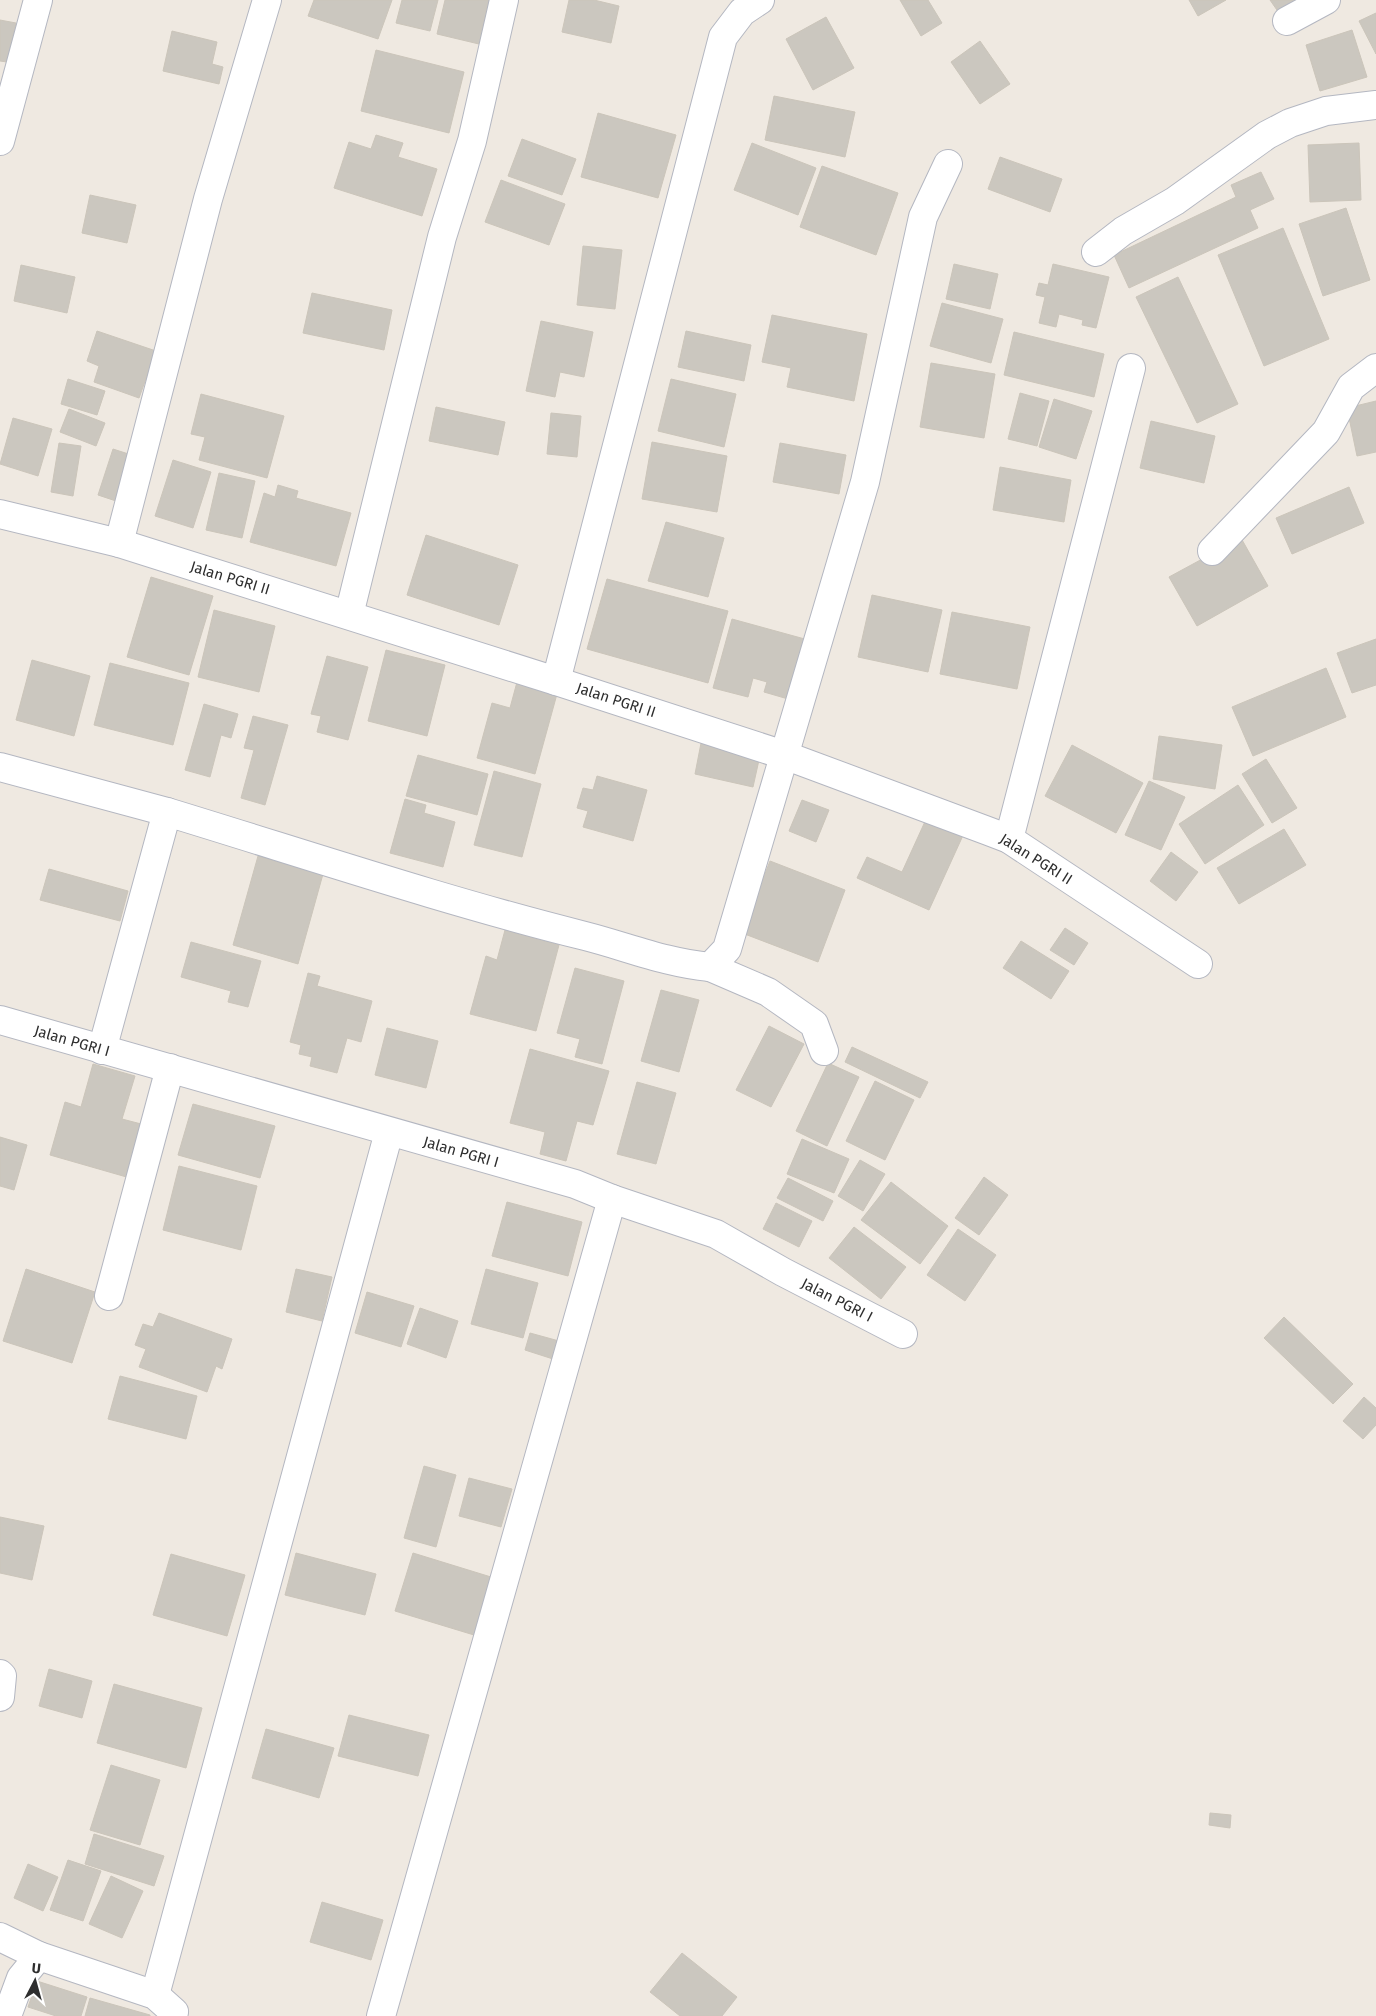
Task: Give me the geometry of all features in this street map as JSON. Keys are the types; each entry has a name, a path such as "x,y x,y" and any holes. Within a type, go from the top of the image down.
{"street":[{"path":"0,142 38,0"},
{"path":"119,543 208,199 267,0"},
{"path":"349,615 442,238 472,141 504,0"},
{"path":"556,681 723,37 742,12 760,0"},
{"path":"1287,21 1326,0"},
{"path":"1096,252 1123,231 1175,201 1267,135 1290,123 1326,111 1376,105"},
{"path":"710,967 727,949 865,482 923,217 948,164"},
{"path":"1009,839 1131,368"},
{"path":"1212,551 1326,432 1351,387 1376,368"},
{"name":"Jalan PGRI II","path":"0,514 119,543 556,681 784,755 1009,839 1198,964"},
{"path":"0,767 167,812 533,923 605,941 681,964 710,967 768,992 814,1024 824,1051"},
{"path":"102,1050 167,812"},
{"name":"Jalan PGRI I","path":"0,1020 575,1184 716,1234 783,1272 903,1334"},
{"path":"109,1296 170,1068"},
{"path":"155,1995 388,1132"},
{"path":"381,2016 612,1198"},
{"path":"0,1674 2,1676 0,1697"},
{"path":"0,1937 39,1956 155,1995 174,2012 173,2016"},
{"path":"7,2016 21,1978 39,1956"}],"building":[{"path":"314,0 392,0 378,39 308,16"},
{"path":"402,0 438,0 430,31 396,23"},
{"path":"445,0 489,0 479,44 437,34"},
{"path":"569,0 594,0 619,6 611,43 562,32"},
{"path":"900,0 928,0 942,23 921,36"},
{"path":"1189,0 1226,0 1198,16"},
{"path":"1270,0 1298,0 1279,13"},
{"path":"1376,13 1376,54 1359,21"},
{"path":"826,17 854,68 813,90 786,39"},
{"path":"0,20 16,23 7,62 0,61"},
{"path":"1352,30 1367,77 1320,91 1306,45"},
{"path":"172,31 217,42 212,64 223,67 219,84 163,71"},
{"path":"980,41 1010,84 980,104 951,62"},
{"path":"376,50 464,72 449,133 361,111"},
{"path":"774,96 855,112 845,157 765,140"},
{"path":"598,113 676,135 658,198 581,177"},
{"path":"376,135 403,143 398,157 437,169 422,216 334,188 349,142 371,149"},
{"path":"522,139 576,159 562,195 508,176"},
{"path":"752,143 816,168 798,215 734,190"},
{"path":"1359,143 1361,200 1310,202 1308,145"},
{"path":"1000,157 1062,179 1050,212 988,189"},
{"path":"822,166 898,193 876,255 800,227"},
{"path":"1261,172 1274,199 1250,210 1258,228 1129,288 1114,255 1236,197 1231,185"},
{"path":"501,180 565,204 549,245 485,222"},
{"path":"90,195 136,205 127,243 82,233"},
{"path":"1346,208 1370,280 1323,296 1299,224"},
{"path":"1283,228 1329,339 1264,366 1218,255"},
{"path":"583,246 622,250 615,309 577,305"},
{"path":"954,264 998,274 990,309 946,299"},
{"path":"1053,264 1109,277 1096,328 1082,325 1083,320 1059,314 1056,327 1039,323 1045,297 1036,295 1039,283 1048,285"},
{"path":"21,265 75,277 67,313 14,301"},
{"path":"1178,277 1238,404 1197,423 1136,297"},
{"path":"312,293 392,310 384,350 303,333"},
{"path":"942,303 1003,319 991,363 930,346"},
{"path":"772,315 867,334 854,401 787,387 791,368 762,362"},
{"path":"541,321 593,332 584,377 560,372 555,397 526,391"},
{"path":"97,331 156,351 139,398 94,382 99,366 87,361"},
{"path":"686,331 751,345 744,381 678,367"},
{"path":"1014,332 1104,354 1094,397 1004,375"},
{"path":"931,363 995,374 984,438 920,427"},
{"path":"68,379 105,391 97,415 61,404"},
{"path":"671,379 736,394 724,447 658,431"},
{"path":"1020,393 1049,401 1037,446 1008,439"},
{"path":"201,394 284,416 267,478 199,460 205,437 191,434"},
{"path":"1054,399 1092,411 1076,459 1039,447"},
{"path":"1376,401 1376,452 1357,456 1347,408"},
{"path":"436,407 505,422 498,455 429,441"},
{"path":"69,409 105,423 96,446 60,432"},
{"path":"551,413 581,416 577,457 547,454"},
{"path":"13,418 52,429 38,476 0,464"},
{"path":"1151,421 1215,436 1204,483 1140,468"},
{"path":"652,442 727,456 717,512 642,499"},
{"path":"59,443 81,446 73,496 51,492"},
{"path":"780,443 846,455 839,494 773,482"},
{"path":"113,449 141,458 125,504 98,495"},
{"path":"173,460 211,472 193,528 155,516"},
{"path":"1000,467 1071,480 1064,522 993,510"},
{"path":"219,473 255,481 242,538 206,530"},
{"path":"278,485 298,491 296,498 351,513 336,566 250,542 264,493 275,497"},
{"path":"1349,487 1364,523 1292,554 1276,518"},
{"path":"666,522 724,538 708,597 648,581"},
{"path":"426,535 518,565 499,625 407,595"},
{"path":"1241,538 1268,586 1197,626 1169,577"},
{"path":"151,577 213,596 189,675 127,657"},
{"path":"607,579 728,611 708,683 587,649"},
{"path":"872,595 942,610 928,672 858,657"},
{"path":"214,610 275,626 259,692 198,677"},
{"path":"952,612 1030,627 1017,689 940,674"},
{"path":"732,619 812,641 795,701 764,692 767,682 753,678 748,697 713,688"},
{"path":"1376,639 1376,685 1352,693 1337,653"},
{"path":"386,650 445,665 427,736 368,721"},
{"path":"327,656 368,667 348,740 317,732 321,716 311,714"},
{"path":"32,660 90,676 74,736 16,720"},
{"path":"110,663 189,683 173,745 94,725"},
{"path":"1326,668 1346,717 1253,756 1232,707"},
{"path":"517,682 557,694 535,774 477,758 492,703 510,708"},
{"path":"204,704 238,714 231,738 221,735 210,777 185,770"},
{"path":"253,716 288,725 265,805 241,798 254,750 244,748"},
{"path":"1159,736 1222,745 1215,789 1153,779"},
{"path":"702,738 761,751 753,787 695,774"},
{"path":"1072,745 1143,783 1116,833 1045,796"},
{"path":"418,755 488,774 477,815 406,796"},
{"path":"1266,759 1297,808 1272,823 1242,774"},
{"path":"494,771 541,784 522,857 474,845"},
{"path":"597,776 647,790 633,841 583,827 588,811 577,808 583,788 593,790"},
{"path":"1149,781 1185,797 1161,850 1125,835"},
{"path":"1238,785 1264,825 1205,864 1179,824"},
{"path":"405,799 426,805 424,813 455,822 443,867 390,853"},
{"path":"802,800 829,810 816,842 789,831"},
{"path":"928,815 965,831 929,910 857,878 867,857 902,872"},
{"path":"1284,829 1306,865 1239,904 1217,868"},
{"path":"1171,852 1198,872 1176,901 1150,881"},
{"path":"258,856 323,874 298,964 233,945"},
{"path":"770,861 845,890 818,962 742,933"},
{"path":"49,869 128,891 120,921 40,900"},
{"path":"1065,928 1088,943 1074,965 1050,950"},
{"path":"505,930 559,945 536,1031 470,1014 486,956 497,960"},
{"path":"1021,941 1069,971 1051,999 1003,968"},
{"path":"191,942 261,961 248,1007 228,1002 231,991 181,977"},
{"path":"575,968 624,981 602,1064 575,1057 580,1039 557,1033"},
{"path":"308,973 320,976 317,986 372,1001 361,1042 347,1038 337,1073 310,1066 312,1057 299,1054 301,1045 290,1042"},
{"path":"661,990 699,1000 679,1072 641,1061"},
{"path":"769,1026 804,1044 771,1107 736,1090"},
{"path":"387,1028 438,1041 426,1088 375,1075"},
{"path":"852,1047 928,1082 920,1098 845,1062"},
{"path":"530,1049 609,1071 593,1125 577,1121 566,1161 540,1154 545,1132 510,1123"},
{"path":"828,1063 859,1077 827,1146 796,1131"},
{"path":"93,1064 135,1076 122,1119 145,1125 130,1178 50,1155 65,1102 81,1107"},
{"path":"875,1081 914,1100 885,1160 846,1141"},
{"path":"637,1082 676,1093 656,1164 617,1154"},
{"path":"193,1104 275,1126 260,1178 178,1155"},
{"path":"0,1137 27,1145 14,1190 0,1186"},
{"path":"802,1139 849,1159 834,1193 787,1174"},
{"path":"860,1160 885,1174 863,1211 838,1196"},
{"path":"179,1166 257,1186 241,1250 163,1230"},
{"path":"984,1177 1008,1195 979,1235 955,1218"},
{"path":"788,1178 833,1201 823,1221 777,1198"},
{"path":"891,1182 948,1226 920,1264 861,1220"},
{"path":"507,1202 582,1222 568,1276 492,1256"},
{"path":"776,1203 812,1221 799,1247 763,1229"},
{"path":"854,1227 906,1267 881,1299 829,1258"},
{"path":"958,1229 996,1255 965,1301 927,1275"},
{"path":"26,1269 95,1292 72,1363 3,1341"},
{"path":"296,1269 332,1277 322,1321 286,1312"},
{"path":"486,1269 538,1283 523,1338 471,1324"},
{"path":"367,1292 414,1306 401,1347 355,1333"},
{"path":"420,1308 458,1321 446,1358 407,1344"},
{"path":"159,1313 232,1339 222,1369 216,1366 207,1392 139,1367 146,1349 135,1345 143,1324 153,1327"},
{"path":"1284,1317 1353,1384 1333,1404 1264,1338"},
{"path":"530,1333 559,1341 553,1359 525,1350"},
{"path":"120,1376 197,1396 186,1439 108,1419"},
{"path":"1364,1397 1376,1408 1376,1425 1363,1439 1343,1421"},
{"path":"424,1466 456,1475 436,1547 404,1538"},
{"path":"469,1478 512,1489 501,1527 459,1516"},
{"path":"0,1517 44,1526 32,1580 0,1573"},
{"path":"296,1553 376,1574 365,1615 285,1595"},
{"path":"413,1553 491,1577 474,1635 395,1611"},
{"path":"171,1554 245,1575 227,1636 153,1615"},
{"path":"49,1669 92,1681 82,1718 39,1706"},
{"path":"114,1684 202,1708 186,1768 97,1743"},
{"path":"349,1715 429,1735 418,1776 338,1756"},
{"path":"266,1729 334,1748 319,1798 252,1778"},
{"path":"111,1765 160,1780 140,1845 90,1830"},
{"path":"1210,1813 1231,1815 1230,1828 1209,1825"},
{"path":"94,1834 164,1856 154,1886 85,1864"},
{"path":"68,1860 101,1871 83,1921 50,1910"},
{"path":"28,1864 58,1877 43,1911 14,1898"},
{"path":"111,1876 143,1891 122,1938 89,1924"},
{"path":"322,1902 383,1920 371,1960 310,1942"},
{"path":"682,1953 737,1997 722,2016 680,2016 650,1992"},
{"path":"37,1981 87,1997 81,2016 56,2016 28,2007"},
{"path":"90,1998 150,2015 150,2016 85,2016"}]}
